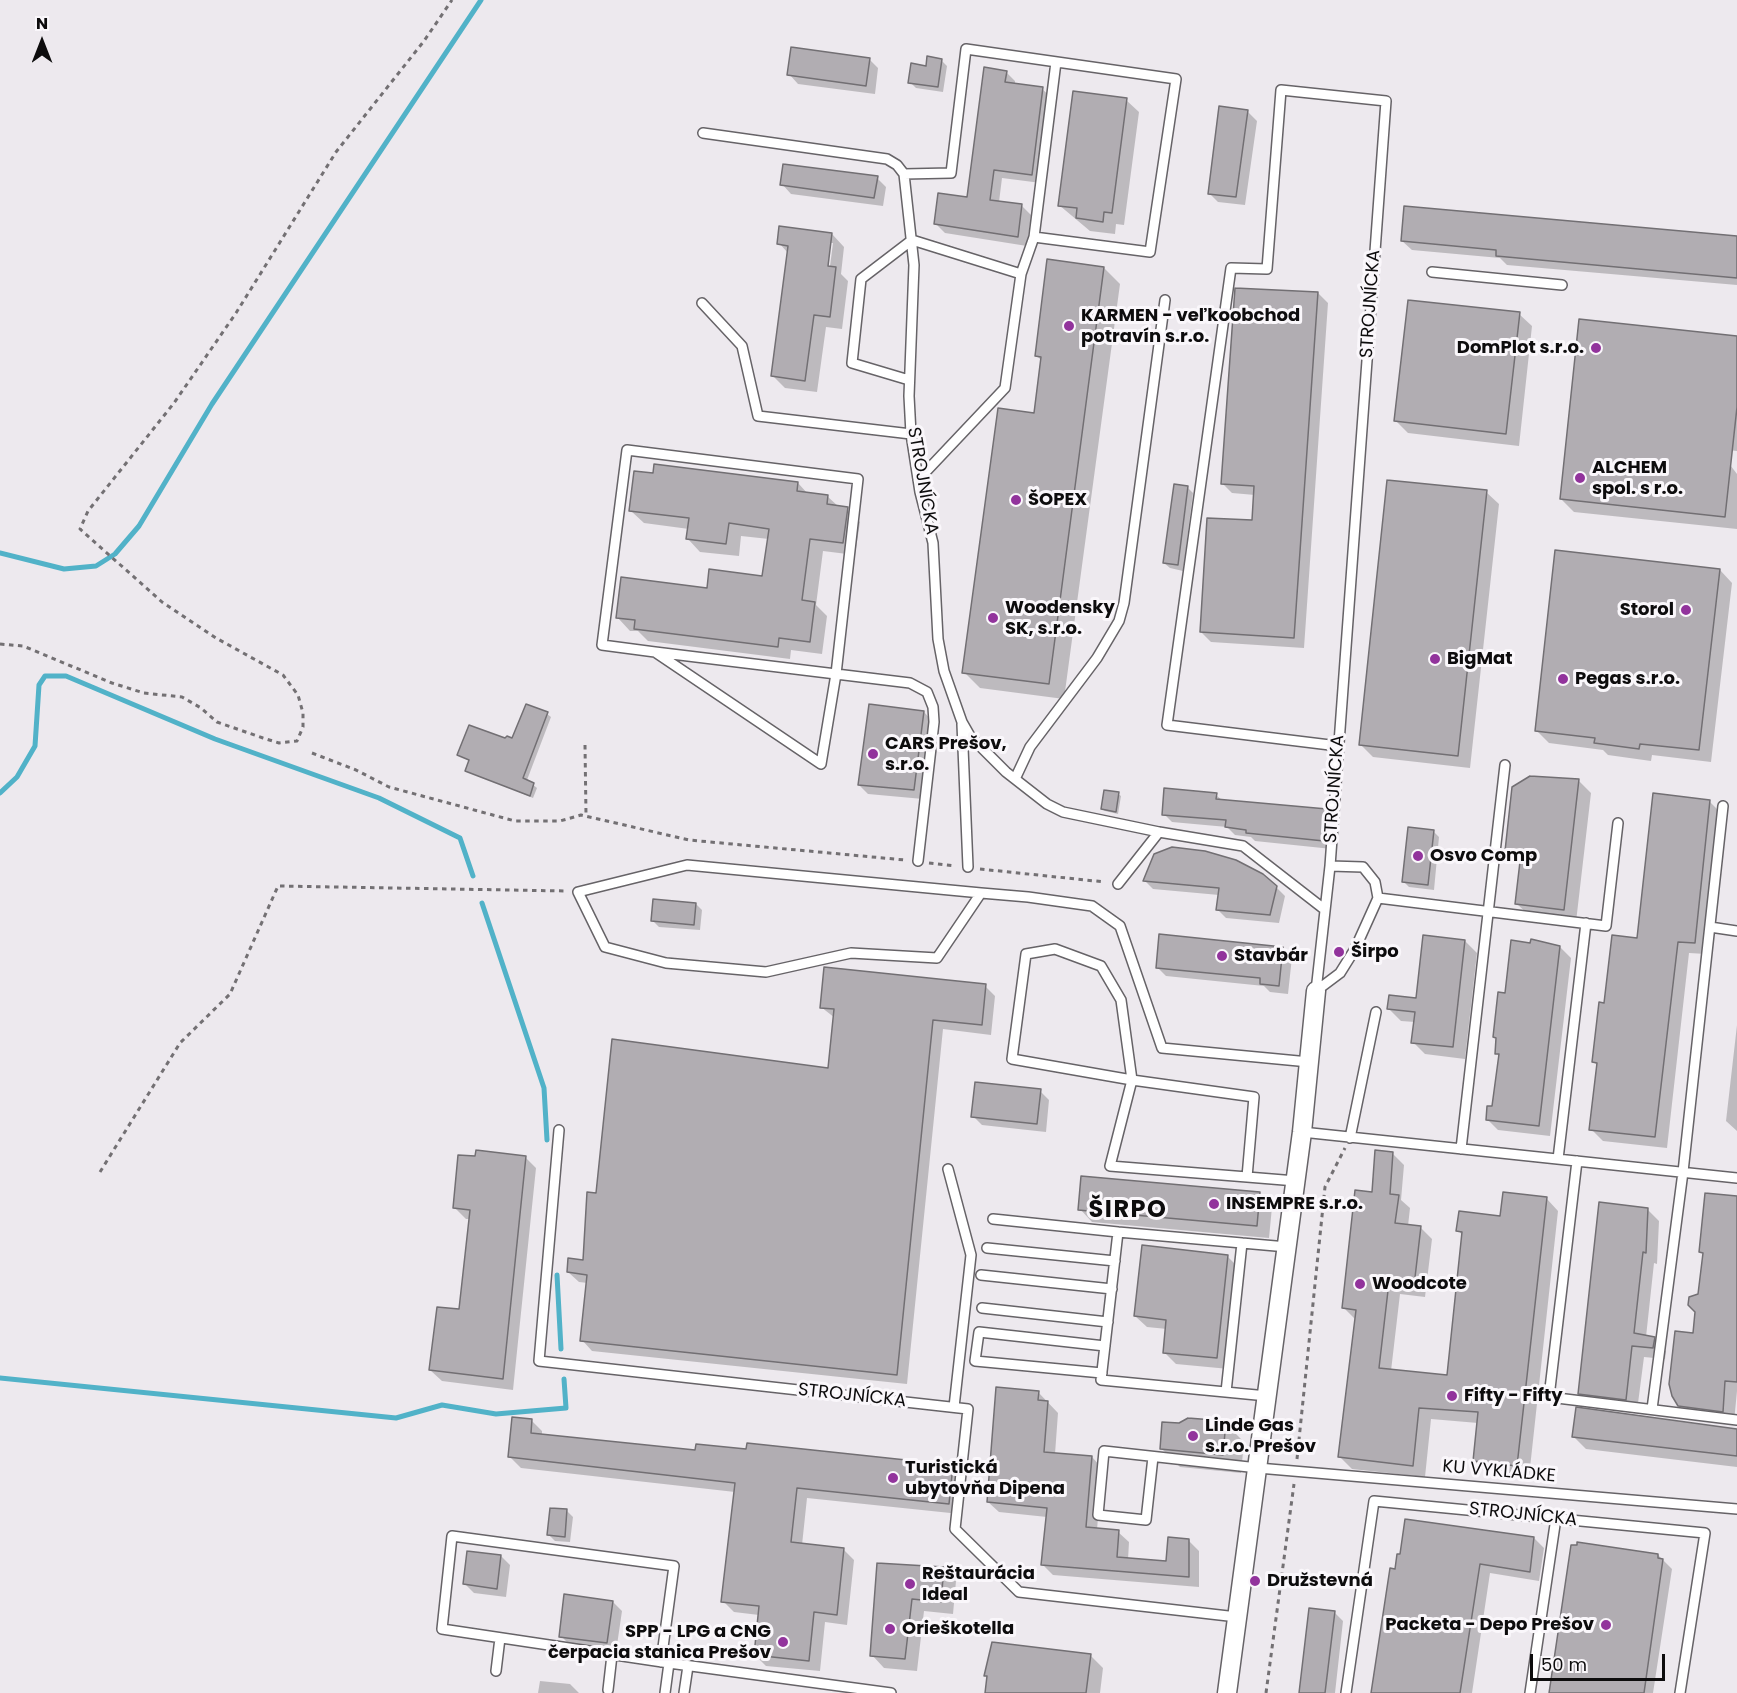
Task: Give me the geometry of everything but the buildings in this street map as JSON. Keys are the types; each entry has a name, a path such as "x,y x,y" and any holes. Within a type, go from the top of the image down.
{"street":[{"name":"STROJNÍCKA","path":"1227,1693 1296,1181 1316,991"}],"lane":[{"path":"703,133 887,159 897,165 904,174 951,173 966,49 1176,79 1150,252 1034,237"},
{"path":"918,480 1005,388 1021,274 1034,237 1056,62"},
{"name":"STROJNÍCKA","path":"1316,991 1330,866 1386,101 1281,90 1267,269 1231,268 1167,725 1338,746"},
{"name":"STROJNÍCKA","path":"904,174 914,280 909,380 911,434 918,480 933,543 939,639 944,670 962,722 970,736 1015,779 1034,795 1064,812 1159,832 1243,846 1324,909"},
{"path":"909,380 852,363 861,279 912,240 1021,274"},
{"path":"1432,272 1562,285"},
{"path":"1015,779 1030,747 1097,658 1119,621 1165,300"},
{"path":"702,303 741,346 758,416 911,434"},
{"path":"656,652 821,764 836,674 858,479 627,450 602,645 656,652 836,674 910,683 927,692 933,707 934,722 918,861"},
{"path":"962,722 968,867"},
{"path":"1461,1149 1505,765"},
{"path":"1652,1409 1683,1172 1724,806"},
{"path":"1316,991 1340,973 1355,949 1378,898 1606,926 1618,823"},
{"path":"1118,884 1159,832"},
{"path":"981,893 937,958 851,953 766,972 666,963 604,947 578,892 687,865 981,893 1092,906 1120,926 1162,1048 1309,1062"},
{"name":"STROJNÍCKA","path":"1330,866 1363,867 1376,882 1378,898"},
{"path":"1558,1159 1586,923"},
{"path":"1710,927 1737,931"},
{"path":"1247,1178 1254,1097 1132,1080 1012,1059 1026,954 1055,949 1101,966 1121,1000 1132,1080 1110,1166 1247,1178 1296,1181"},
{"path":"1350,1138 1376,1012"},
{"name":"STROJNÍCKA","path":"559,1130 539,1361 954,1407"},
{"path":"1302,1132 1737,1178"},
{"path":"1577,1161 1549,1396 1737,1420"},
{"path":"948,1169 971,1256 954,1407 968,1408 956,1529 1019,1592 1237,1617"},
{"path":"993,1219 1287,1247"},
{"path":"1118,1232 1101,1380 1267,1396"},
{"path":"1226,1392 1242,1243"},
{"path":"987,1248 1115,1262"},
{"path":"981,1275 1112,1289"},
{"path":"982,1308 1108,1322"},
{"path":"1102,1373 975,1360 979,1332 1105,1346"},
{"name":"KU VYKLÁDKE","path":"1153,1457 1146,1520 1098,1515 1104,1451 1258,1468 1737,1509"},
{"name":"STROJNÍCKA","path":"1346,1693 1374,1501 1705,1533 1680,1693"},
{"path":"1530,1693 1556,1518"},
{"path":"665,1693 665,1662 674,1566 452,1536 442,1629 458,1632 665,1662 688,1666 891,1693"},
{"path":"496,1671 500,1638"},
{"path":"608,1690 612,1655"},
{"path":"684,1693 688,1666"}],"path":[{"path":"0,644 23,646 112,683 144,693 182,697 201,708 217,722 263,738 279,743 297,741 303,727 303,713 298,694 283,675 216,638 162,602 80,529 88,511 174,403 236,313 336,152 424,41 452,0"},
{"path":"585,745 586,816"},
{"path":"312,753 356,770 389,787 514,821 560,821 586,816 689,840 792,848 1118,884"},
{"path":"100,1172 180,1043 230,994 278,886 578,892"},
{"path":"1266,1693 1296,1471 1324,1187 1350,1138"}],"waterway":[{"path":"0,553 64,569 96,566 115,554 139,526 212,404 481,0"},
{"path":"0,793 17,777 35,746 39,685 45,676 66,676 215,739 379,798 460,838 473,876"},
{"path":"482,903 544,1088 547,1140"},
{"path":"557,1275 561,1349"},
{"path":"0,1378 396,1418 442,1405 496,1414 566,1408 564,1379"}],"place":[{"name":"KARMEN - veľkoobchod potravín s.r.o.","path":"1069,326"},
{"name":"DomPlot s.r.o.","path":"1596,348"},
{"name":"ALCHEM spol. s r.o.","path":"1580,478"},
{"name":"ŠOPEX","path":"1016,500"},
{"name":"Storol","path":"1686,610"},
{"name":"Woodensky SK, s.r.o.","path":"993,618"},
{"name":"BigMat","path":"1435,659"},
{"name":"Pegas s.r.o.","path":"1563,679"},
{"name":"CARS Prešov, s.r.o.","path":"873,754"},
{"name":"Osvo Comp","path":"1418,856"},
{"name":"Širpo","path":"1339,952"},
{"name":"Stavbár","path":"1222,956"},
{"name":"INSEMPRE s.r.o.","path":"1214,1204"},
{"name":"Woodcote","path":"1360,1284"},
{"name":"Fifty - Fifty","path":"1452,1396"},
{"name":"Linde Gas s.r.o. Prešov","path":"1193,1436"},
{"name":"Turistická ubytovňa Dipena","path":"893,1478"},
{"name":"Družstevná","path":"1255,1581"},
{"name":"Reštaurácia Ideal","path":"910,1584"},
{"name":"Packeta - Depo Prešov","path":"1606,1625"},
{"name":"Orieškotella","path":"890,1629"},
{"name":"SPP - LPG a CNG čerpacia stanica Prešov","path":"783,1642"}],"district":[{"name":"ŠIRPO","path":"1128,1211"}]}
